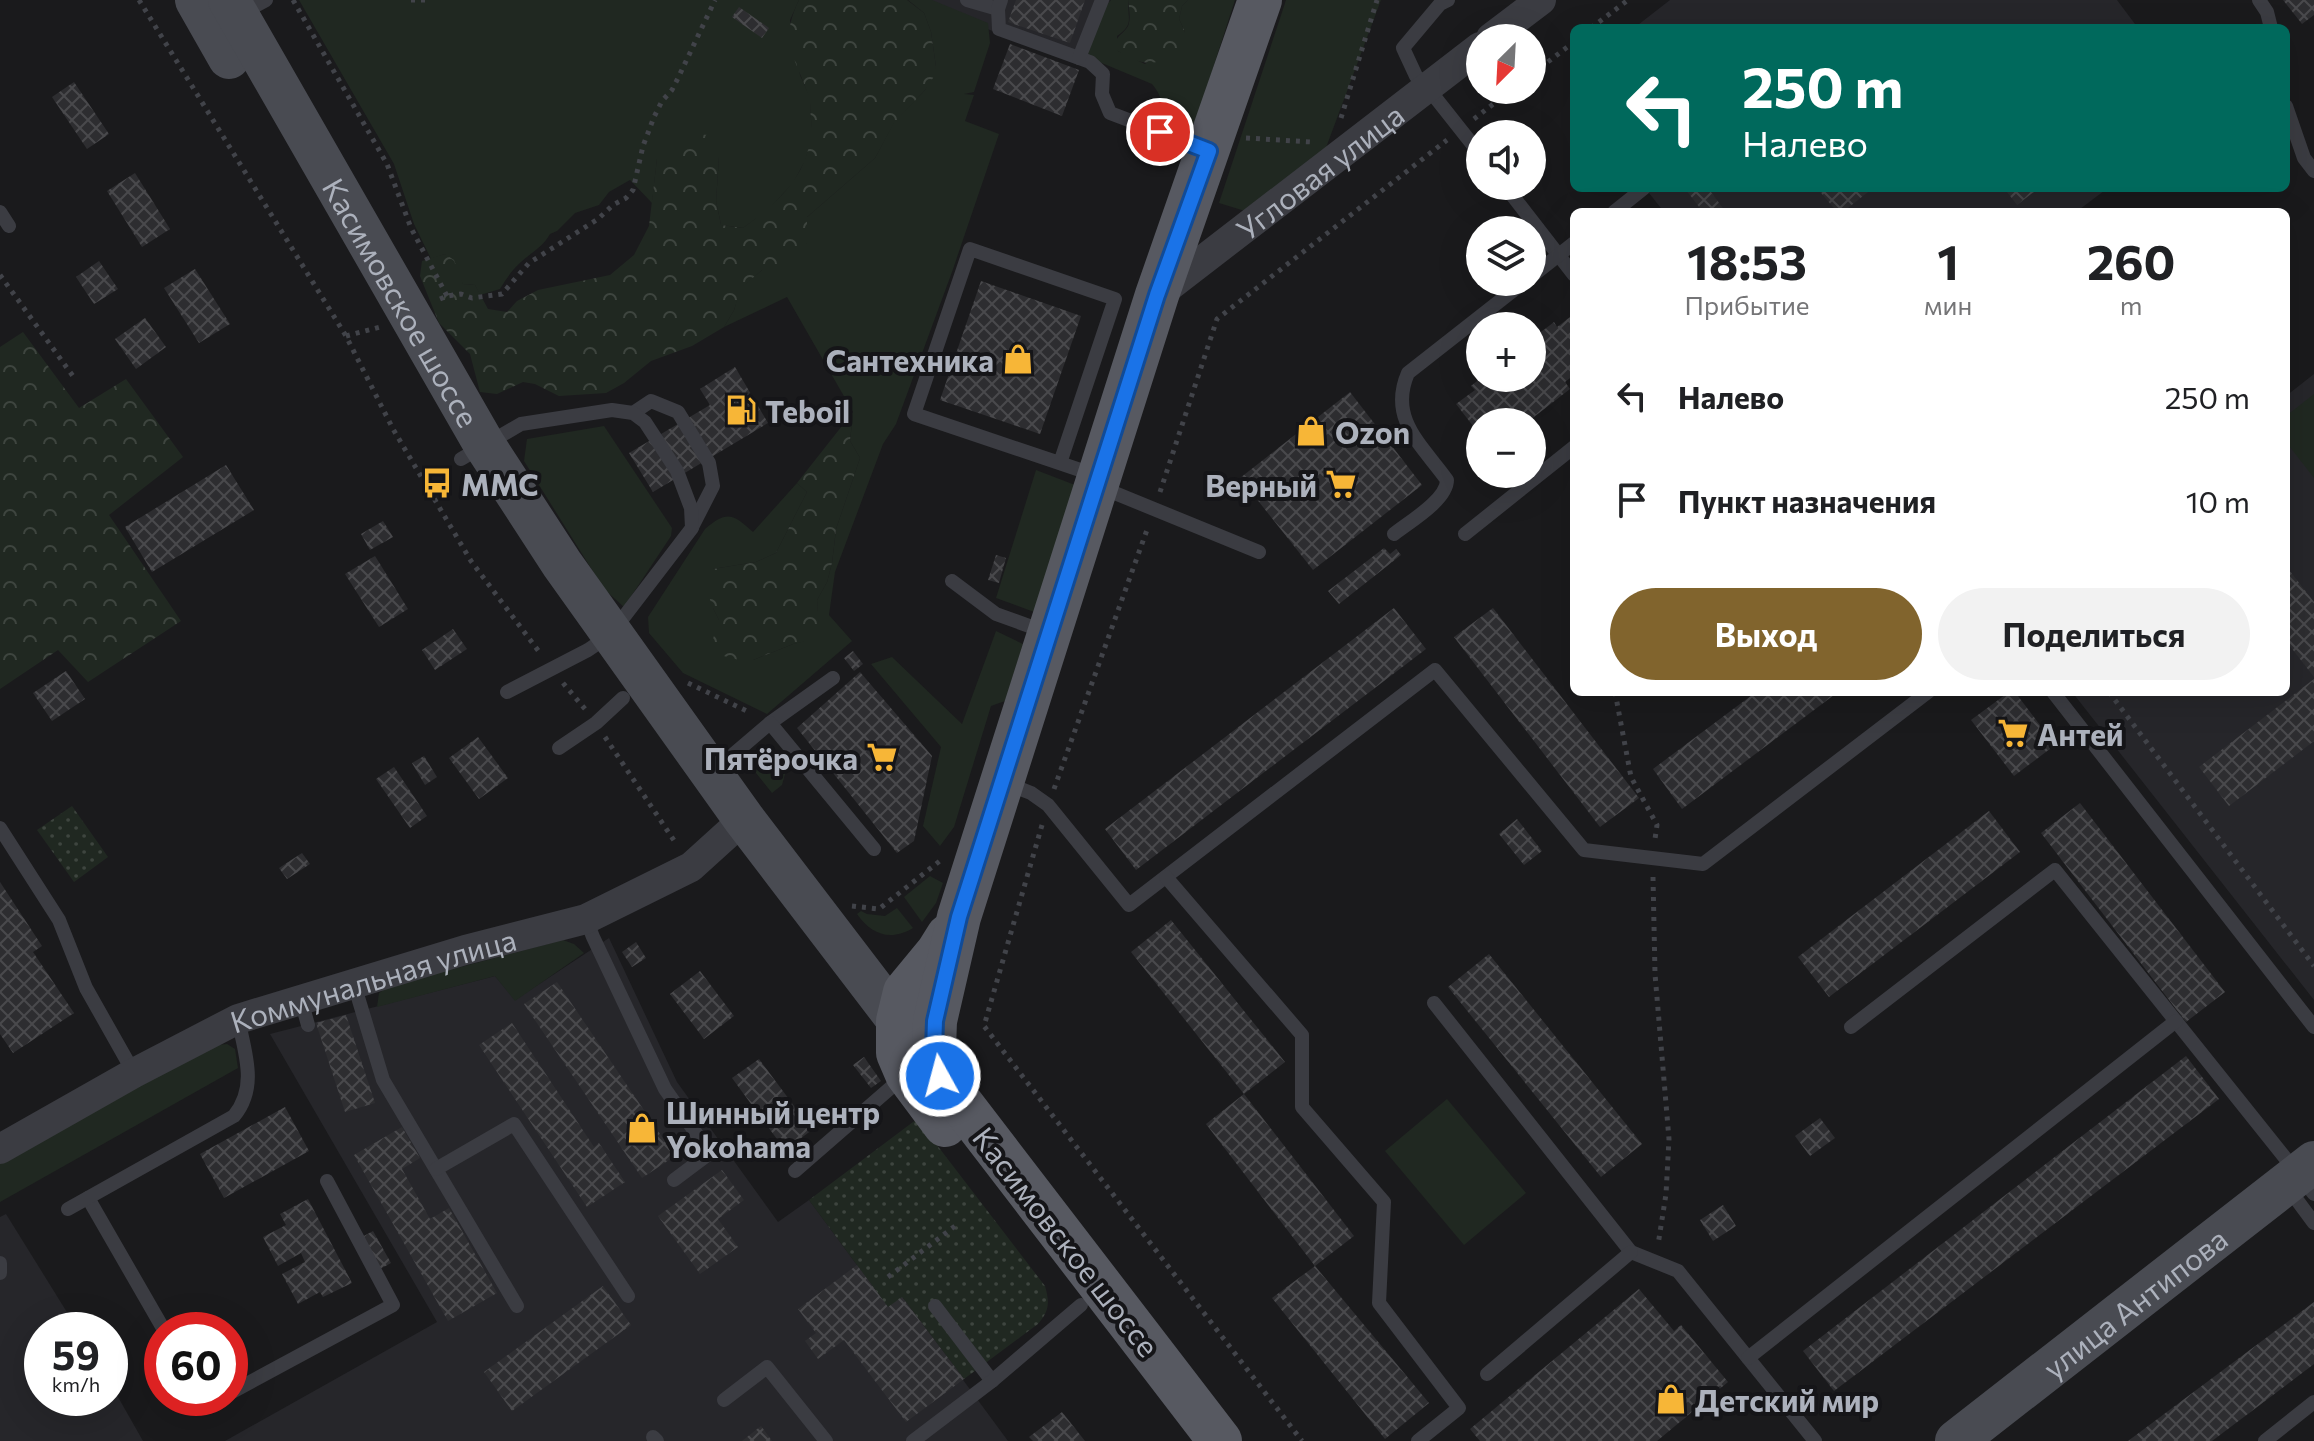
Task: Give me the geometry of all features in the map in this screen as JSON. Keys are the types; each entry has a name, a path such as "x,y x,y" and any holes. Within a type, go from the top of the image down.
{"main road":[{"name":"Касимовское шоссе","path":"196,0 473,452 599,642 711,773 735,827 841,988 923,1075 1092,1296 1220,1441"},
{"path":"947,950 905,992 898,1021 898,1053 923,1075 934,1049 935,1021 947,950 1050,634 1085,475 1221,144 1260,0"},
{"name":"Касимовское шоссе","path":"244,5 473,452"},
{"name":"Касимовское шоссе","path":"599,642 610,710 735,827 833,936 898,1021"},
{"path":"833,936 868,963 885,970 903,971 947,950"},
{"path":"841,988 881,1016 898,1021"},
{"name":"улица Антипова","path":"1956,1441 2306,1191"},
{"name":"улица Антипова","path":"1999,1441 2306,1191"},
{"name":"Касимовское шоссе","path":"1092,1296 1185,1441"}],"street":[{"path":"1509,24 1541,0"},
{"name":"Угловая улица","path":"1157,295 1336,149 1466,58"},
{"name":"Коммунальная улица","path":"0,1149 134,1073 238,1019 304,1012 354,984 465,950 586,919 691,867 735,827"}],"lane":[{"path":"967,0 999,5 999,29 1090,62 1103,74 1102,94 1110,113 1221,144"},
{"path":"1079,58 1102,0"},
{"path":"1448,0 1440,4 1403,48 1416,76 1466,136"},
{"path":"2259,0 2270,24"},
{"path":"2290,118 2304,158 2314,171"},
{"path":"1619,208 1639,192"},
{"path":"1516,200 1570,270"},
{"path":"0,212 9,226"},
{"path":"1546,265 1570,246"},
{"path":"1085,475 1115,299 970,249 914,414 1085,475 1154,509 1259,552"},
{"path":"1394,534 1435,502 1447,487 1447,480 1406,424 1402,412 1402,386 1408,373 1506,296"},
{"path":"507,692 599,642 692,528 713,486 709,463 678,412 651,401 633,413"},
{"path":"473,452 521,424 612,410 633,413 645,422 677,471 691,508 692,528"},
{"path":"1465,534 1570,450"},
{"path":"952,581 996,614 1050,634"},
{"path":"1003,783 1031,793 1048,805 1129,905 1435,670 1584,850 1703,864 1923,696"},
{"path":"711,773 770,723 833,678"},
{"path":"2056,696 2314,1027"},
{"path":"559,748 610,710"},
{"path":"770,723 874,849"},
{"path":"0,828 59,920 86,988 134,1073"},
{"path":"1851,1027 2055,870 2306,1191"},
{"path":"1166,877 1302,1035 1302,1107 1384,1202 1379,1303 1459,1408 1418,1441"},
{"path":"586,919 665,1089 710,1153 674,1180"},
{"path":"354,984 383,1080 517,1306"},
{"path":"1434,1003 1631,1252 1678,1271 1815,1441"},
{"path":"68,1209 234,1116 244,1104 248,1085 238,1019"},
{"path":"1748,1358 2176,1021"},
{"path":"795,1171 923,1075"},
{"path":"436,1169 514,1124 628,1296"},
{"path":"248,1383 393,1305 327,1181"},
{"path":"88,1198 154,1312"},
{"path":"1487,1374 1631,1252"},
{"path":"0,1263 0,1273"},
{"path":"913,1441 992,1381 1092,1296"},
{"path":"935,1306 992,1381"},
{"path":"724,1400 767,1367 826,1441"},
{"path":"2265,1441 2314,1402"}],"path":[{"path":"139,0 346,336 393,429 471,561 551,668 610,710 691,867"},
{"path":"293,0 387,164 411,228 447,296 461,294 472,298 502,294 529,263 598,219 633,190 643,146 654,117 672,90 715,0"},
{"path":"411,0 425,0"},
{"path":"1221,144 1336,149 1377,0"},
{"path":"1596,24 1628,0"},
{"path":"1546,63 1570,45"},
{"path":"1302,1441 984,1026 1048,805 1154,509 1217,319 1493,104"},
{"path":"0,275 75,379"},
{"path":"1616,696 1631,777 1657,825 1653,858 1655,974 1669,1139 1666,1194 1655,1261"},
{"path":"2112,696 2314,966"},
{"path":"888,1277 955,1226"}],"shaded area":[{"path":"920,0 1110,0 1086,66"},
{"path":"1670,0 2117,0 2135,24 1639,24"},
{"path":"1648,192 2103,192 2081,208 1661,208"},
{"path":"2314,374 2314,1000 2075,696 2290,696 2290,393"},
{"path":"609,938 677,1082 778,1222 809,1200 888,1307 902,1297 1008,1441 225,1441 437,1322 270,1034 495,976 515,1000"},
{"path":"6,1214 67,1312 24,1312 24,1416 128,1415 143,1441 0,1441 0,1217"}],"green space":[{"path":"299,0 799,0 790,20 800,75 810,97 812,139 793,183 768,210 743,228 721,225 716,201 719,156 657,159 652,203 630,180 609,192 599,205 575,213 518,265 500,289 480,295 475,285 463,284 445,254 431,259 414,224 394,164"},
{"path":"799,0 907,0 924,13 931,32 936,67 935,75 925,90 894,123 875,158 807,217 807,243 793,267 762,270 741,288 724,327 692,346 651,361 606,393 559,396 535,384 523,382 497,394 480,392 470,354 439,323 420,276 422,261 445,254 454,260 463,284 475,285 488,309 507,312 517,301 538,290 610,275 634,255 649,226 657,159 682,134 713,135 719,156 716,201 721,225 743,228 783,194 793,182 807,153 811,136 810,100 789,38"},
{"path":"908,0 932,0 988,23 990,43 974,92 964,94 974,95 965,121 999,134 896,424 883,444 835,572 829,615 852,641 767,714 683,673 649,633 648,617 705,529 719,519 730,517 753,532 797,483 807,492 776,553 756,562 713,569 713,608 739,660 753,660 819,637 817,600 827,582 836,529 860,458 850,441 853,412 787,297 724,327 734,310 740,288 762,270 807,243 807,217 875,158 894,122 925,90 936,67 931,32 924,13"},
{"path":"1111,0 1129,0 1128,24 1117,36 1118,51 1145,64 1185,32 1179,19 1182,6 1188,0 1235,0 1195,124 1177,125 1172,121 1152,84 1085,56 1105,7"},
{"path":"1129,0 1188,0 1182,6 1179,19 1185,32 1173,54 1164,60 1145,62 1134,60 1113,47 1128,26"},
{"path":"1286,0 1381,0 1324,153 1245,211 1219,203"},
{"path":"23,332 79,408 126,379 183,457 109,515 181,621 88,682 58,650 0,689 0,347"},
{"path":"2314,394 2314,478 2290,447 2290,413"},
{"path":"853,412 850,441 860,458 836,529 827,582 817,600 820,638 793,644 753,660 716,654 712,642 719,620 705,585 713,569 756,562 776,553 807,492 797,483"},
{"path":"604,426 672,528 671,536 624,607 604,589 524,461 527,439"},
{"path":"1036,470 1075,485 1034,612 996,598"},
{"path":"996,631 1023,644 1005,701 991,706 954,827 940,846 923,826 941,747 871,664 892,657 962,724"},
{"path":"767,758 778,761 785,774 782,785 772,793 752,768 758,761"},
{"path":"72,806 108,857 74,882 37,830"},
{"path":"930,876 943,883 936,903 922,922 904,897"},
{"path":"897,908 913,928 897,935 875,931 857,914 861,911 885,916"},
{"path":"563,940 584,953 515,1001 495,976 377,1007 379,993 389,986"},
{"path":"227,1044 235,1049 238,1068 0,1202 0,1162 6,1156 218,1045"},
{"path":"1447,1099 1526,1193 1464,1245 1385,1151"},
{"path":"917,1119 1045,1286 1048,1297 1048,1306 1038,1324 964,1379 903,1298 888,1307 809,1200"}],"building":[{"path":"1016,0 1085,0 1070,43 1008,22"},
{"path":"2283,0 2314,0 2314,15 2302,24"},
{"path":"739,7 769,28 762,38 732,17"},
{"path":"1010,44 1079,70 1062,116 993,89"},
{"path":"74,82 109,134 87,149 52,97"},
{"path":"135,173 170,229 142,247 107,191"},
{"path":"1688,192 1711,192 1723,208 1700,208"},
{"path":"1820,192 1868,192 1848,208 1834,208"},
{"path":"2007,192 2034,192 2017,205"},
{"path":"99,261 118,289 94,304 76,277"},
{"path":"195,269 230,324 199,343 164,288"},
{"path":"981,281 1081,316 1040,434 940,400"},
{"path":"1570,317 1570,378 1565,382 1570,389 1545,408 1466,408 1466,417 1456,404 1472,392 1546,392 1546,328 1554,322 1557,327"},
{"path":"145,318 166,347 136,369 115,339"},
{"path":"735,367 768,423 653,492 629,453 710,405 700,389"},
{"path":"1350,392 1422,485 1313,570 1240,478"},
{"path":"226,465 254,510 152,572 125,527"},
{"path":"383,521 393,537 370,550 361,534"},
{"path":"1384,548 1390,554 1396,549 1401,555 1339,604 1328,591"},
{"path":"996,555 1006,558 999,583 988,580"},
{"path":"375,556 408,609 379,627 345,574"},
{"path":"2290,571 2314,602 2314,677 2290,646"},
{"path":"1394,608 1426,649 1136,870 1105,829"},
{"path":"1493,608 1639,798 1600,827 1454,637"},
{"path":"453,629 467,649 435,670 422,650"},
{"path":"853,651 863,664 854,671 844,658"},
{"path":"66,671 85,699 52,721 33,693"},
{"path":"860,672 932,756 914,841 897,853 797,728"},
{"path":"2314,679 2314,741 2229,806 2199,767"},
{"path":"1751,696 1833,696 1682,809 1653,769"},
{"name":"Антей","path":"2004,696 2018,696 2055,745 2014,776 1971,720"},
{"path":"478,737 508,778 479,799 449,758"},
{"path":"424,756 437,777 425,785 412,763"},
{"path":"394,767 427,816 410,828 376,779"},
{"path":"2080,803 2225,992 2186,1022 2041,833"},
{"path":"1989,811 2020,852 1829,997 1798,957"},
{"path":"1517,819 1542,851 1524,865 1499,834"},
{"path":"302,853 310,864 287,879 279,868"},
{"path":"0,882 42,946 33,952 74,1013 13,1053 0,1034"},
{"path":"1171,920 1285,1062 1244,1094 1131,952"},
{"path":"636,942 646,958 632,967 622,952"},
{"path":"1489,954 1642,1144 1601,1177 1448,987"},
{"path":"700,971 734,1016 704,1039 670,994"},
{"path":"557,982 675,1156 642,1178 524,1004"},
{"path":"346,1015 375,1103 345,1112 316,1023"},
{"path":"512,1023 594,1147 599,1143 625,1182 587,1207 479,1045"},
{"path":"2186,1056 2219,1099 1834,1391 1803,1351"},
{"path":"864,1057 881,1081 871,1088 853,1065"},
{"path":"759,1059 812,1130 785,1150 732,1078"},
{"path":"1244,1094 1354,1236 1315,1266 1206,1124"},
{"path":"285,1107 309,1151 224,1198 200,1154"},
{"path":"1820,1118 1835,1138 1810,1156 1795,1136"},
{"path":"402,1127 420,1158 402,1169 430,1219 449,1208 497,1293 448,1321 354,1155"},
{"path":"722,1170 744,1200 718,1219 738,1247 700,1274 658,1216"},
{"path":"308,1199 352,1283 323,1297 320,1292 298,1304 282,1274 305,1262 301,1253 278,1266 263,1237 286,1225 280,1214"},
{"path":"1723,1205 1736,1226 1713,1241 1700,1220"},
{"path":"373,1231 391,1263 380,1269 362,1237"},
{"path":"857,1265 888,1307 902,1297 964,1379 906,1422 844,1340 818,1359 805,1341 816,1333 798,1309"},
{"path":"1315,1266 1429,1403 1385,1439 1272,1298"},
{"path":"603,1286 631,1325 512,1411 484,1372"},
{"path":"1639,1289 1674,1331 1681,1325 1728,1382 1657,1441 1480,1441 1470,1429"},
{"path":"2314,1302 2314,1364 2212,1441 2128,1441"},
{"path":"1062,1412 1085,1441 1033,1441 1029,1437"},
{"path":"761,1426 772,1441 742,1441"}],"place":[{"name":"Сантехника","path":"1018,359"},
{"name":"Teboil","path":"741,410"},
{"name":"Ozon","path":"1311,431"},
{"name":"ММС","path":"437,483"},
{"name":"Верный","path":"1341,484"},
{"name":"Антей","path":"2013,733"},
{"name":"Пятёрочка","path":"882,757"},
{"name":"Шинный центр Yokohama","path":"642,1128"},
{"name":"Детский мир","path":"1671,1399"}],"route":[{"path":"940,1076 934,1049 935,1021 959,917 1157,295 1209,151 1160,132"}]}
